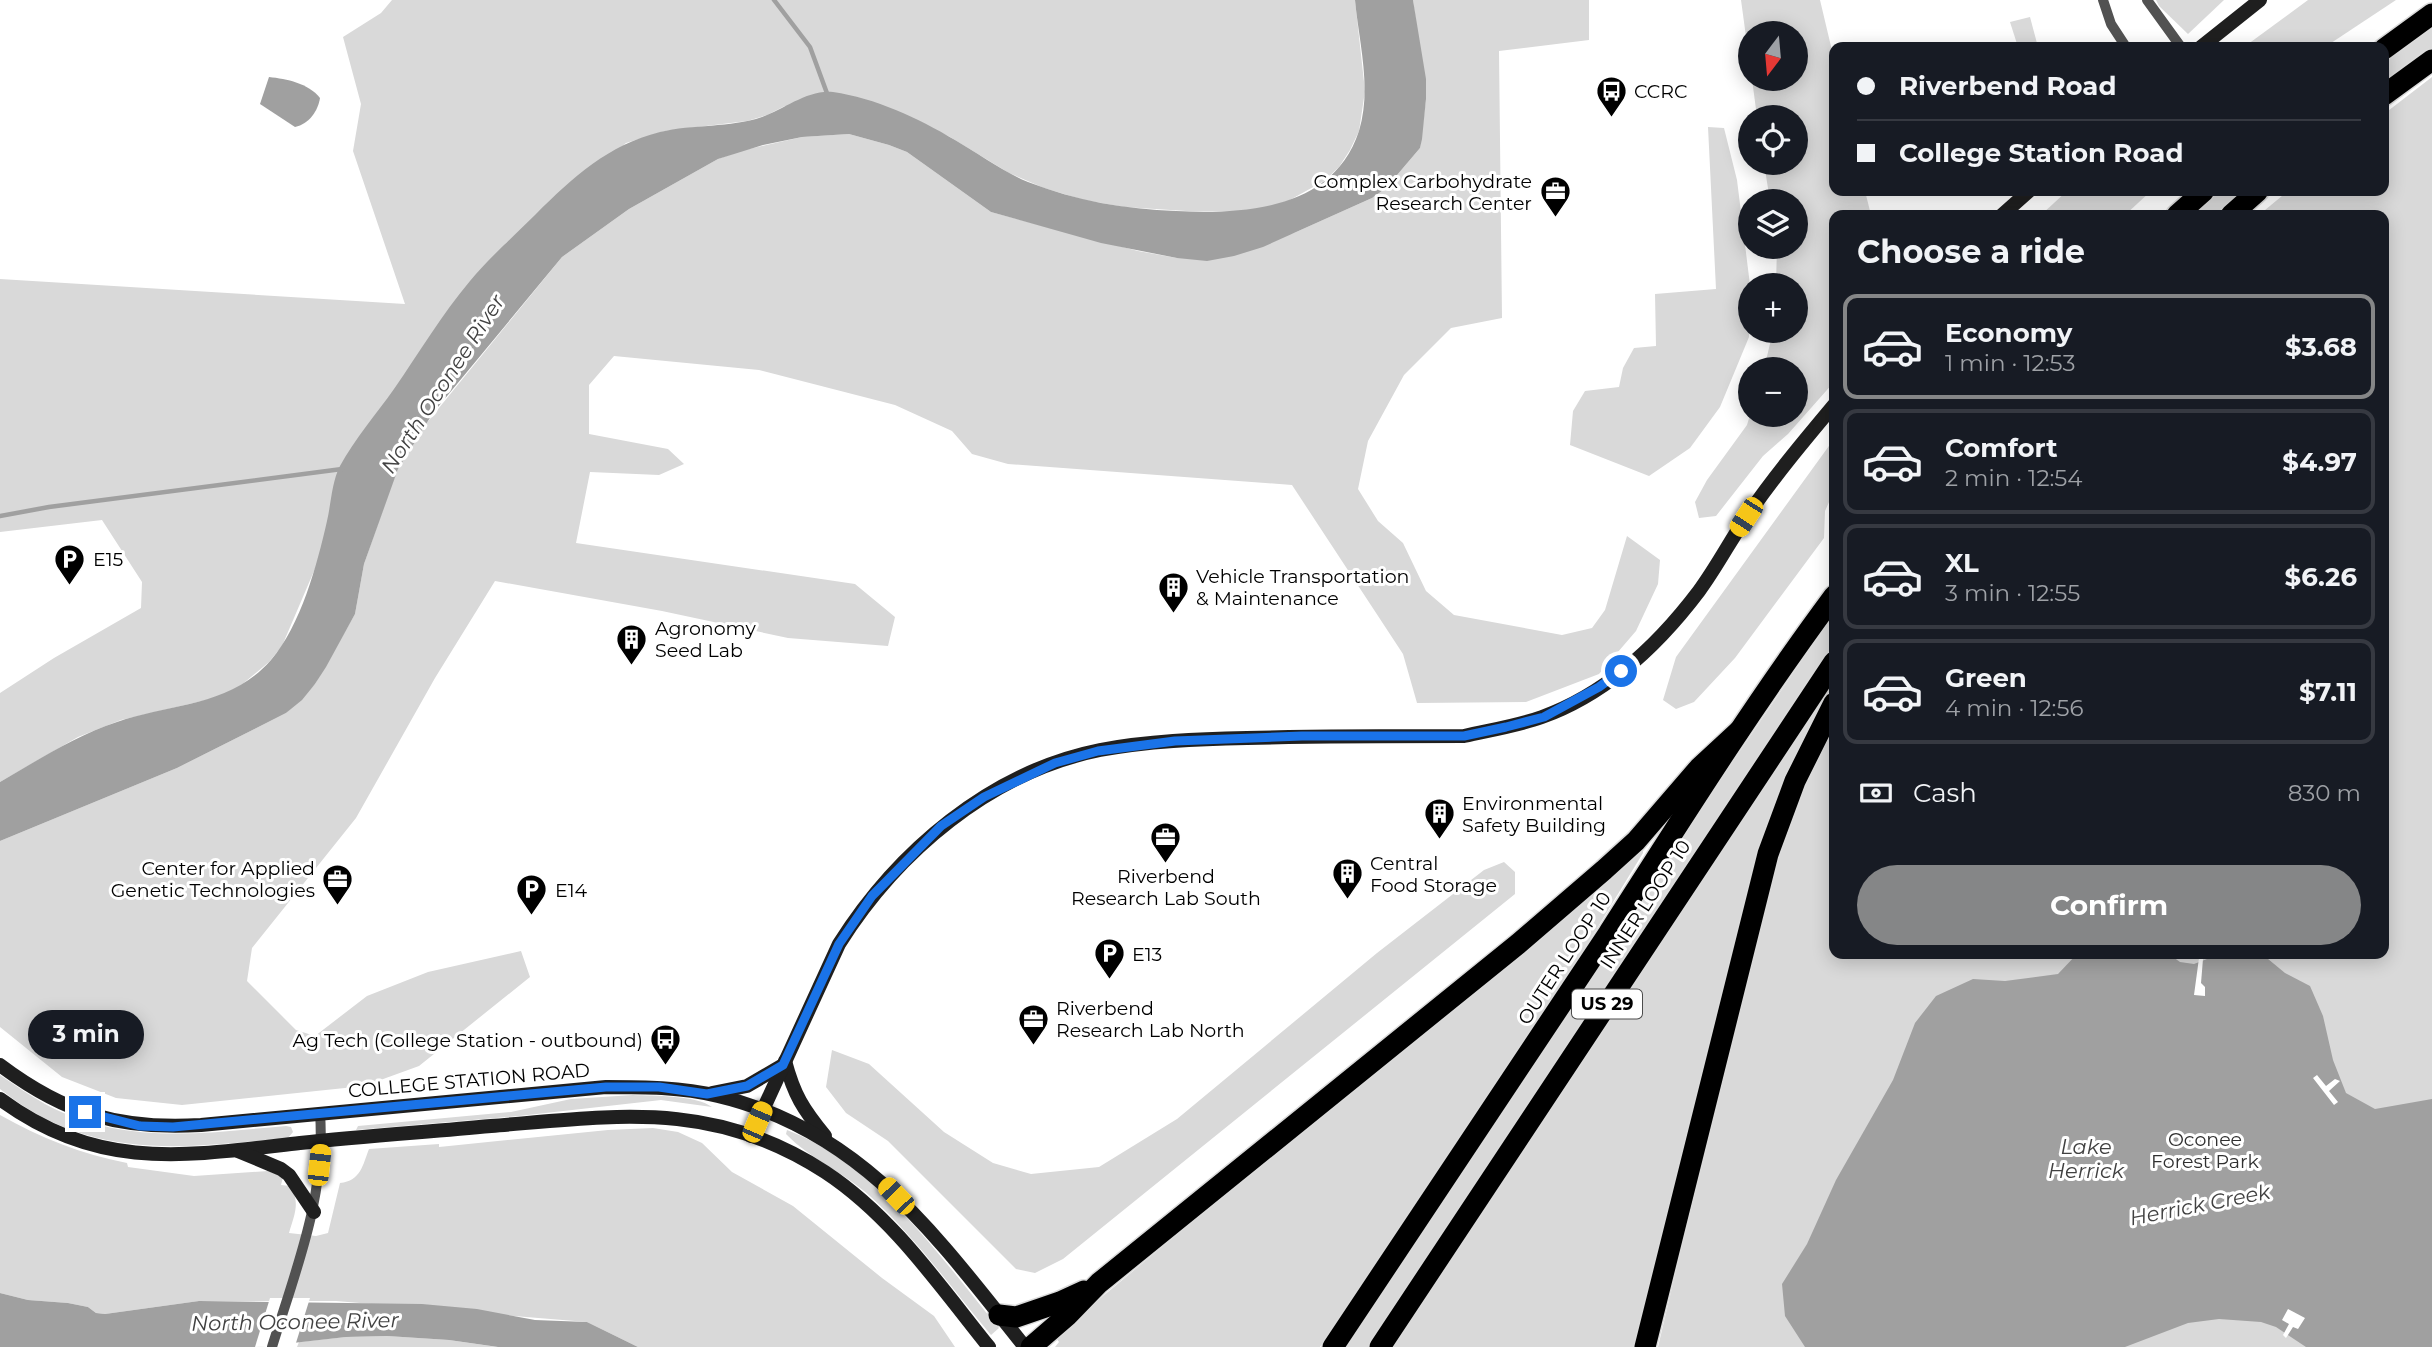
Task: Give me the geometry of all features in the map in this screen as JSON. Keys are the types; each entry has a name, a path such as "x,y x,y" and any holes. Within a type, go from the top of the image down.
{"highway":[{"path":"2389,45 2432,14"},
{"path":"2389,91 2432,60"},
{"path":"2183,210 2198,196"},
{"path":"2237,210 2252,196"},
{"name":"OUTER LOOP 10","path":"1333,1347 1739,731 1829,603"},
{"name":"INNER LOOP 10","path":"1380,1347 1829,670"},
{"path":"1645,1347 1769,854 1795,781 1829,713"},
{"path":"1031,1347 1099,1283 1595,878 1636,841 1699,768 1739,731"},
{"path":"999,1315 1016,1317 1060,1302 1099,1283"}],"main road":[{"path":"2207,42 2260,0"},
{"path":"2008,210 2023,196"},
{"path":"751,1136 839,944 872,896 941,826 984,797 1055,763 1111,749 1205,739 1464,736 1544,717 1599,687 1651,647 1700,589 1746,517 1829,411"},
{"path":"707,1094 747,1086 784,1063"},
{"path":"784,1063 793,1092 805,1112 833,1145"},
{"name":"COLLEGE STATION ROAD","path":"0,1065 27,1085 66,1104 98,1116 140,1126 201,1125 606,1087 659,1087 707,1094 763,1109 833,1145 883,1182 922,1223 1025,1347"},
{"path":"0,1099 40,1124 102,1148 136,1154 195,1155 322,1141 630,1115 693,1120 751,1136 822,1170 850,1189 878,1213 989,1347"},
{"path":"237,1150 285,1172 296,1183 314,1212"}],"street":[{"path":"2103,0 2111,24 2123,42"},
{"path":"2147,0 2177,42"},
{"path":"272,1347 314,1212 322,1141 320,1113"}],"green space":[{"path":"392,0 1355,0 1365,91 1359,131 1339,167 1324,181 1288,201 1248,211 1124,207 1084,200 1044,188 1009,173 950,137 907,116 785,106 747,121 665,131 626,143 506,243 317,564 282,646 269,662 239,687 215,698 121,720 78,737 0,782 0,693 141,608 142,582 102,520 0,532 0,279 405,304 353,151 361,104 343,37 381,13"},
{"path":"1413,0 1589,0 1589,40 1499,51 1502,318 1451,328 1404,375 1368,441 1358,489 1378,521 1403,543 1426,591 1454,615 1562,635 1592,628 1605,610 1627,536 1660,560 1658,584 1636,631 1599,674 1526,702 1417,703 1403,654 1292,485 1008,464 972,454 952,431 895,405 759,370 614,356 589,385 589,434 668,449 684,464 659,475 590,472 576,543 855,584 895,617 888,646 788,638 662,611 495,581 435,678 356,818 252,948 247,981 296,1030 315,1036 367,996 428,972 521,951 530,977 419,1066 364,1086 182,1105 116,1098 62,1077 0,1027 0,841 177,768 286,713 315,684 355,614 364,564 398,469 421,430 562,257 629,209 718,159 740,151 802,137 849,134 907,152 991,212 1138,251 1177,258 1294,233 1372,198 1386,188 1420,148 1426,99"},
{"path":"1741,0 1820,0 1830,42 1829,196 1866,196 1870,210 1829,210 1829,388 1808,411 1808,357 1767,357 1770,343 1808,343 1808,273 1776,273 1777,259 1808,259 1808,189 1768,189 1766,175 1808,175 1808,105 1755,105 1754,91 1808,91 1808,21 1744,21"},
{"path":"2156,0 2224,0 2188,34"},
{"path":"2308,0 2396,0 2333,42 2251,42"},
{"path":"2030,17 2037,42 2016,42 2010,22"},
{"path":"2432,25 2432,48 2389,79 2389,56"},
{"name":"Lake Herrick","path":"2432,77 2432,1347 1658,1347 1758,922 1792,808 1829,730 1829,959 2389,959 2389,210 2265,210 2282,196 2389,196 2389,110"},
{"path":"1708,127 1724,128 1738,189 1738,259 1747,259 1749,273 1738,273 1738,343 1747,343 1741,357 1738,357 1738,364 1720,407 1690,448 1649,476 1570,445 1573,411 1585,391 1619,387 1623,368 1634,348 1656,346 1655,294 1716,289"},
{"path":"2062,196 2146,196 2130,210 2046,210"},
{"path":"2213,196 2242,196 2225,210 2197,210"},
{"path":"1746,427 1794,427 1763,456 1716,516 1699,518 1695,502 1707,480"},
{"path":"1829,446 1829,502 1825,511 1824,538 1735,658 1694,702 1676,709 1663,700 1676,657"},
{"path":"1829,620 1829,652 1431,1253 1368,1347 1344,1347 1685,832"},
{"path":"1829,687 1829,701 1811,732 1636,1347 1392,1347"},
{"path":"1640,850 1643,853 1568,976 1320,1347 1055,1347 1059,1342 1056,1338 1085,1311"},
{"path":"1504,862 1515,872 1515,894 1063,1259 1035,1273 1016,1269 888,1141 846,1113 826,1087 832,1050 869,1064 944,1132 993,1163 1031,1174 1099,1167 1177,1119 1377,953 1484,870"},
{"path":"0,1075 45,1104 104,1126 134,1131 193,1133 286,1126 291,1127 293,1132 288,1138 211,1145 138,1145 103,1139 68,1129 34,1112 0,1089"},
{"path":"633,1095 686,1098 712,1107 661,1100 356,1130 358,1126 511,1112 571,1099"},
{"path":"0,1115 62,1144 127,1163 128,1167 194,1176 268,1171 283,1177 281,1185 290,1186 293,1192 296,1209 289,1233 316,1236 328,1233 340,1183 357,1175 369,1149 439,1144 439,1147 608,1130 653,1128 678,1132 702,1143 732,1172 793,1206 934,1316 955,1347 638,1347 587,1322 336,1301 199,1301 105,1314 68,1303 28,1300 0,1293"},
{"path":"787,1130 820,1146 878,1189 930,1243 999,1328 991,1335 887,1213 861,1188 795,1143 786,1134"},
{"path":"387,1336 449,1340 497,1347 297,1347 299,1342"}],"water":[{"name":"North Oconee River","path":"1355,0 1413,0 1426,79 1420,148 1386,188 1372,198 1263,247 1234,256 1207,261 1177,258 1101,243 991,212 907,152 849,134 802,137 763,145 718,159 629,209 562,257 433,413 398,469 364,564 355,614 326,667 302,700 286,713 177,768 0,841 0,782 86,734 137,716 199,702 237,687 271,660 291,630 306,594 323,538 335,479 352,446 450,307 478,272 564,187 608,154 660,132 750,120 770,114 806,96 833,92 865,99 911,117 1018,178 1064,194 1101,203 1157,210 1203,212 1257,208 1284,202 1308,192 1329,177 1347,157 1363,115 1365,82"},
{"path":"269,77 303,85 320,98 309,120 295,127 260,104"},
{"name":"Lake Herrick","path":"2072,959 2176,959 2194,964 2207,959 2268,959 2285,973 2310,986 2323,1016 2333,1060 2346,1093 2375,1109 2432,1099 2432,1347 2306,1347 2276,1327 2261,1322 2219,1319 2188,1323 2125,1347 1805,1347 1785,1316 1782,1284 1807,1244 1836,1180 1893,1080 1915,1023 1936,996 1973,979 2005,981 2058,974"},
{"name":"North Oconee River","path":"0,1293 28,1300 88,1307 96,1313 105,1314 199,1301 422,1304 477,1309 535,1320 587,1322 638,1347 498,1347 449,1340 387,1336 346,1337 257,1347 0,1347"}],"pier":[{"path":"2199,959 2203,959 2201,983 2205,987 2205,996 2194,995"},
{"path":"2317,1075 2326,1086 2335,1079 2340,1081 2329,1091 2338,1102 2334,1105 2313,1078"},
{"path":"270,1298 310,1298 295,1346 255,1347"},
{"path":"2288,1309 2305,1318 2298,1329 2293,1327 2286,1338 2283,1335 2289,1324 2282,1320"}],"waterway":[{"path":"774,0 810,47 828,96"},
{"path":"0,516 49,507 342,469"}],"place":[{"name":"CCRC","path":"1611,118"},
{"name":"Complex Carbohydrate Research Center","path":"1555,219"},
{"name":"E15","path":"70,586"},
{"name":"Vehicle Transportation & Maintenance","path":"1173,614"},
{"name":"Agronomy Seed Lab","path":"632,666"},
{"name":"Environmental Safety Building","path":"1439,841"},
{"name":"Riverbend Research Lab South","path":"1166,864"},
{"name":"Central Food Storage","path":"1347,901"},
{"name":"Center for Applied Genetic Technologies","path":"338,906"},
{"name":"E14","path":"532,917"},
{"name":"E13","path":"1109,981"},
{"name":"Riverbend Research Lab North","path":"1033,1046"},
{"name":"Ag Tech (College Station - outbound)","path":"666,1067"}],"route":[{"path":"85,1112 140,1126 173,1127 606,1087 659,1087 707,1094 747,1086 783,1065 839,944 872,896 941,826 984,797 1019,779 1055,763 1098,751 1175,741 1302,736 1464,736 1544,717 1599,687 1621,671"}],"park label":[{"name":"Oconee Forest Park","path":"2205,1150"}],"water label":[{"name":"Herrick Creek","path":"2200,1205"}]}
